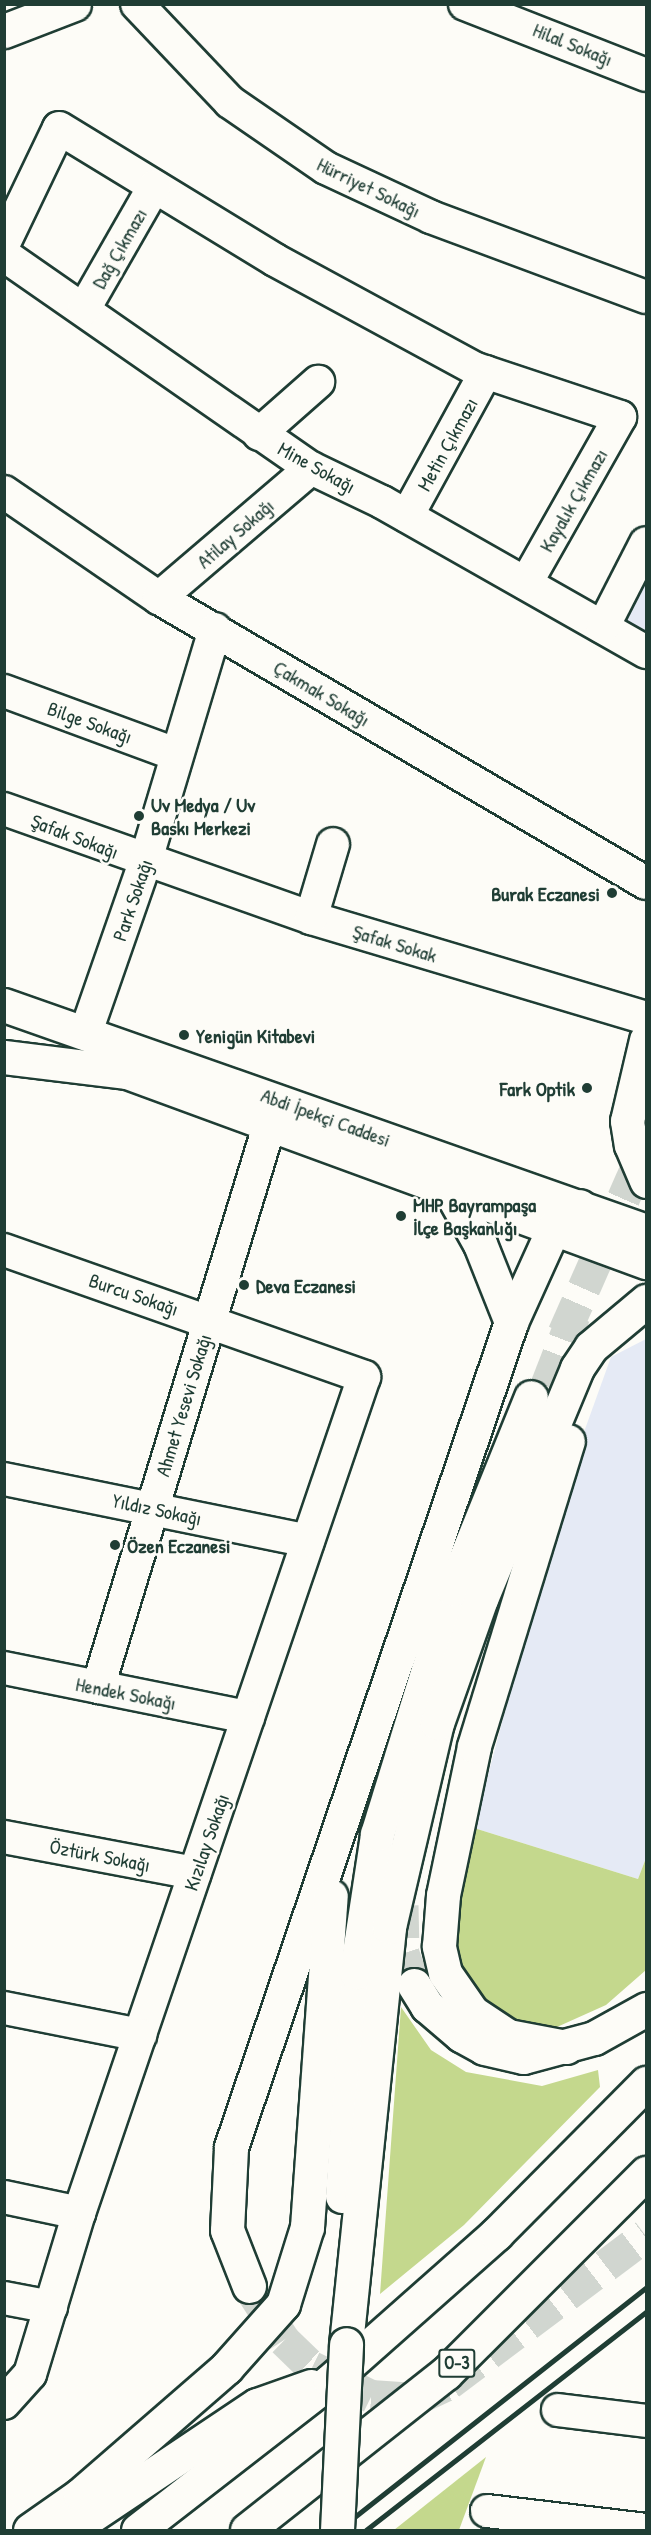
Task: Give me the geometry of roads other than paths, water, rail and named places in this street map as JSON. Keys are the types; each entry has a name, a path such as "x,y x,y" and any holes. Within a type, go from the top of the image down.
{"main road":[{"path":"4,31 74,4"},
{"name":"Abdi İpekçi Caddesi","path":"4,1005 646,1231"},
{"path":"646,1040 627,1121 630,1145 646,1181"},
{"path":"4,1057 127,1072 646,1262"},
{"path":"449,1189 480,1244 511,1322"},
{"path":"249,2286 227,2229 225,2188 231,2147 511,1322 554,1227 580,1206"},
{"path":"566,2047 508,2036 471,2012 445,1973 439,1946 443,1895 474,1746 531,1549 592,1372 635,1308"},
{"path":"337,2530 346,2344 380,1990 413,1807 481,1599 563,1397 591,1347 635,1308"},
{"path":"346,2344 343,2106 377,1834 453,1589 531,1397"},
{"path":"30,2530 88,2488 262,2334 298,2268 307,2227 330,1905 360,1762"},
{"path":"414,1985 441,2019 484,2048 523,2057 566,2047 646,2009"},
{"path":"138,2530 330,2381 496,2234 646,2083"},
{"name":"O-3","path":"247,2530 446,2373 646,2173"},
{"path":"70,2530 257,2405 330,2381"}],"street":[{"name":"Hürriyet Sokağı","path":"137,4 230,102 326,168 431,217 646,297"},
{"name":"Hilal Sokağı","path":"465,4 646,75"},
{"path":"4,243 59,128 275,260 486,372"},
{"name":"Dağ Çıkmazı","path":"84,309 154,187"},
{"name":"Mine Sokağı","path":"4,255 311,468 407,516 646,652"},
{"name":"Kayalık Çıkmazı","path":"486,372 620,417 526,583"},
{"name":"Metin Çıkmazı","path":"407,516 486,372"},
{"path":"259,434 318,382"},
{"name":"Atilay Sokağı","path":"159,598 311,468"},
{"name":"Çakmak Sokağı","path":"4,492 159,598 646,883"},
{"path":"603,627 646,543"},
{"name":"Park Sokağı","path":"86,1032 145,863 175,754 215,629"},
{"name":"Bilge Sokağı","path":"4,691 175,754"},
{"name":"Şafak Sokağı","path":"4,809 145,863"},
{"path":"311,918 333,844"},
{"name":"Şafak Sokak","path":"145,863 311,918 646,1018"},
{"name":"Ahmet Yesevi Sokağı","path":"99,1687 208,1319 270,1123"},
{"name":"Burcu Sokağı","path":"4,1250 208,1319 364,1377"},
{"name":"Kızılay Sokağı","path":"4,2403 30,2374 79,2213 364,1377"},
{"name":"Yıldız Sokağı","path":"4,1479 152,1507 308,1541"},
{"name":"Hendek Sokağı","path":"4,1668 248,1717"},
{"name":"Öztürk Sokağı","path":"4,1837 195,1873"},
{"path":"4,2008 140,2035"},
{"path":"4,2197 79,2213"},
{"path":"4,2298 51,2307"},
{"path":"558,2410 646,2421"},
{"path":"487,2511 646,2530"}],"tunnel":[{"path":"564,1333 646,1147"},
{"path":"529,1431 574,1315"},
{"path":"402,1905 403,1953 414,1985"},
{"path":"249,2286 284,2340 312,2367 371,2396 415,2399 449,2383 646,2235"}],"railway":[{"path":"338,2530 646,2288"},
{"path":"366,2530 646,2312"}],"place":[{"name":"Uv Medya / Uv Baskı Merkezi","path":"139,816"},
{"name":"Burak Eczanesi","path":"612,893"},
{"name":"Yenigün Kitabevi","path":"184,1035"},
{"name":"Fark Optik","path":"587,1088"},
{"name":"MHP Bayrampaşa İlçe Başkanlığı","path":"401,1216"},
{"name":"Deva Eczanesi","path":"244,1285"},
{"name":"Özen Eczanesi","path":"115,1545"}]}
